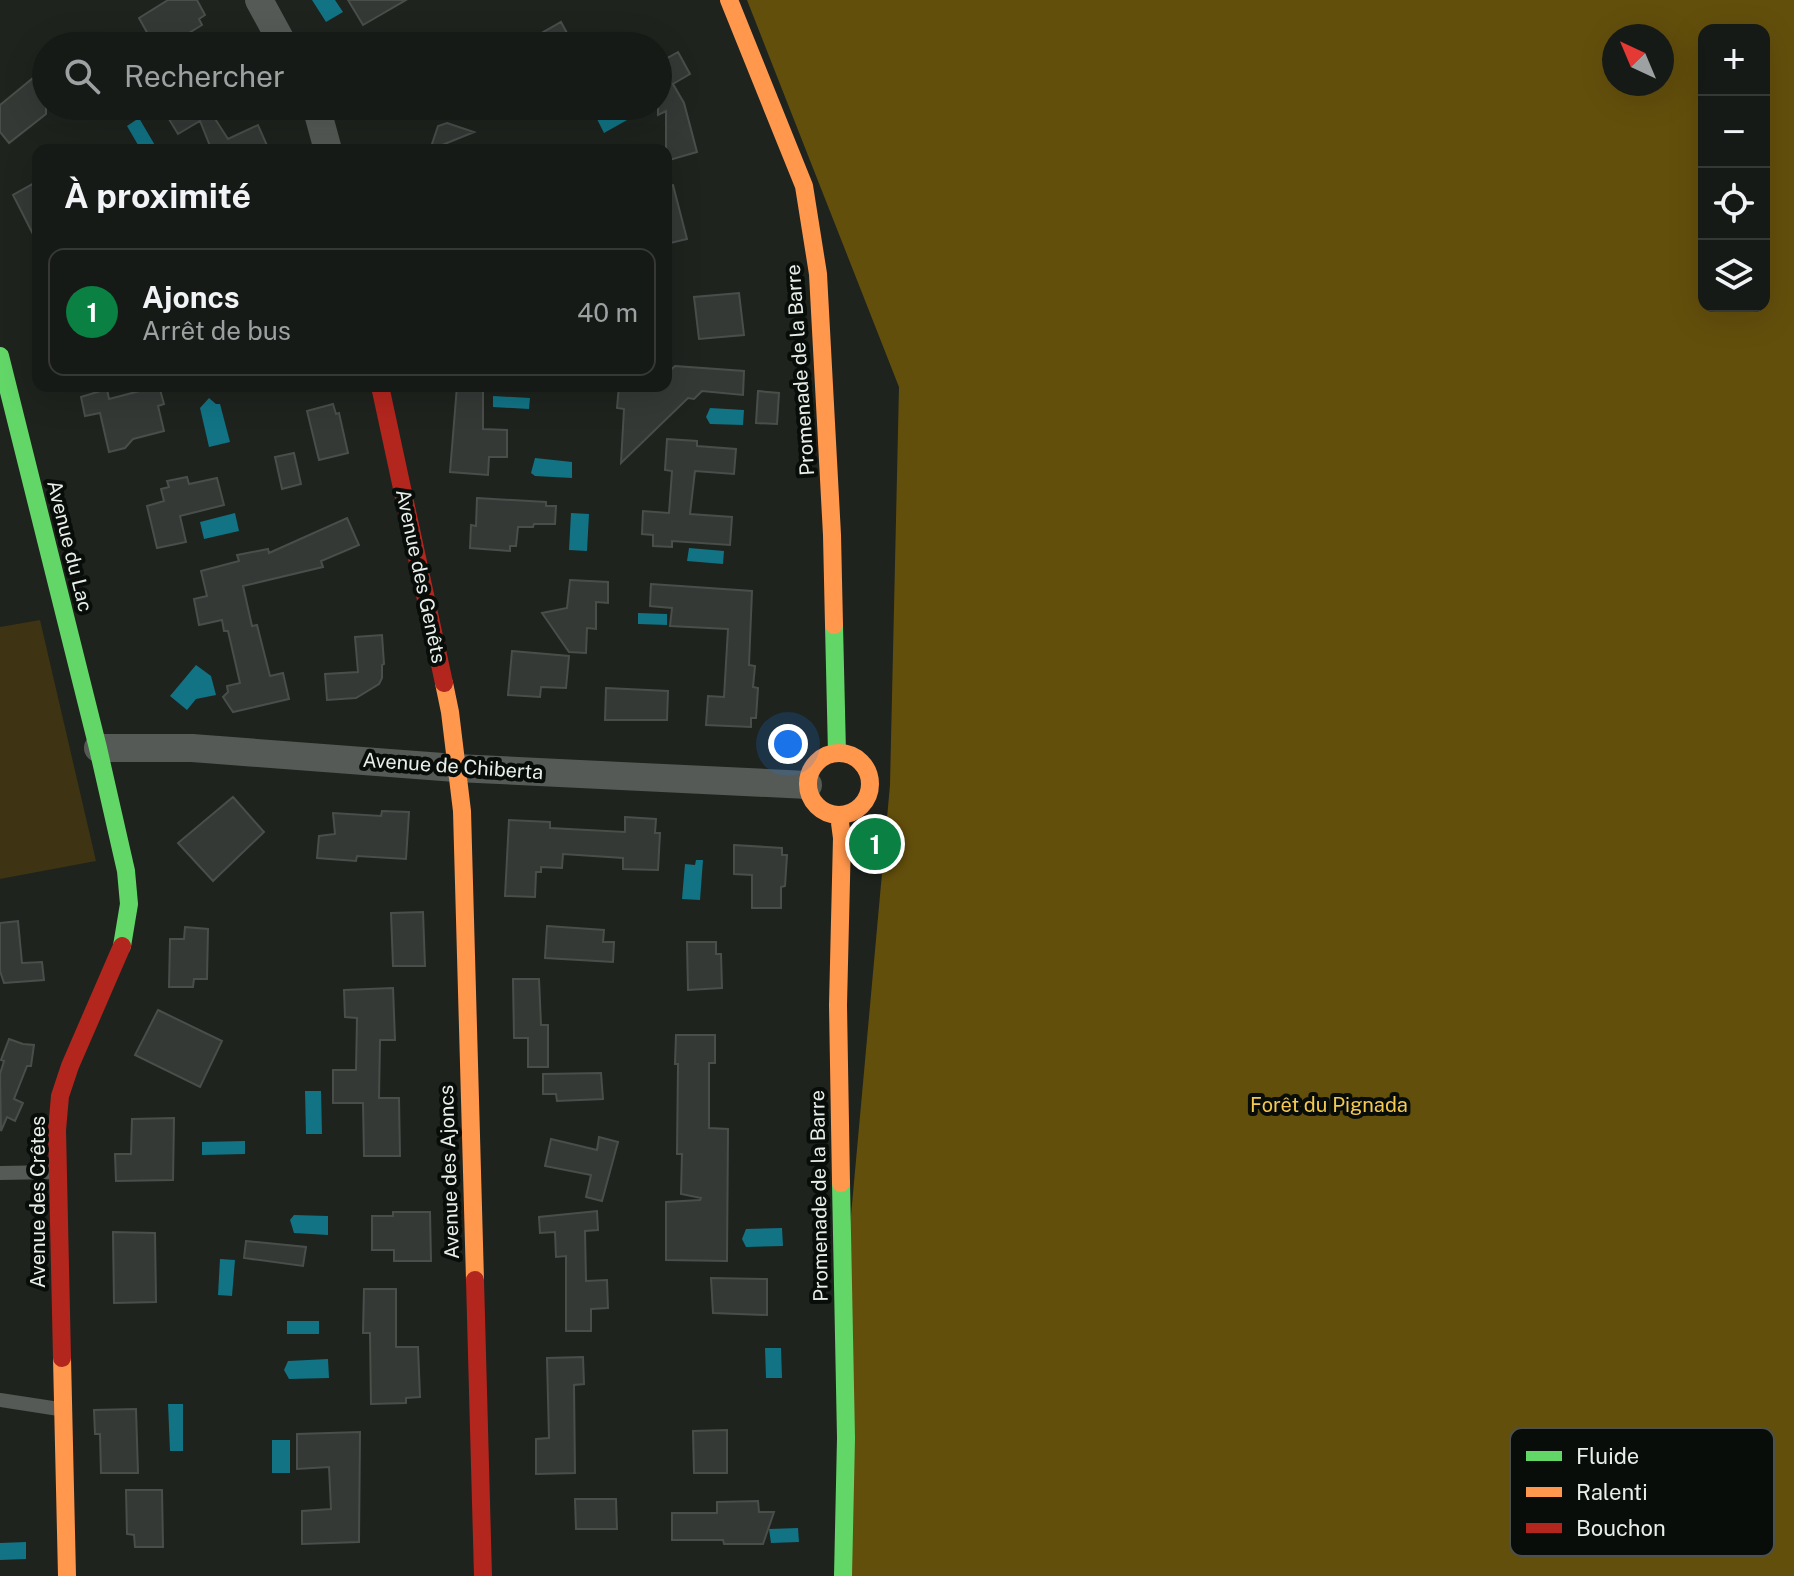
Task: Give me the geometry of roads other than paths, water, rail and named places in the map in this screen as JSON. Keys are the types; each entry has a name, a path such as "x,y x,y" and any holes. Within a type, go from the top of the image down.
{"street":[{"path":"259,0 276,32"},
{"name":"Promenade de la Barre","path":"729,0 804,186 818,274 832,535 837,753"},
{"path":"320,120 326,144"},
{"name":"Avenue du Lac","path":"0,356 98,748"},
{"name":"Avenue des Genêts","path":"381,392 450,712 456,768"},
{"name":"Avenue de Chiberta","path":"98,748 192,748 456,768 808,785"},
{"name":"Avenue des Crêtes","path":"67,1576 57,1130 60,1096 70,1066 121,951 129,904 126,871 98,748"},
{"path":"837,753 852,755 859,760 870,779 869,794 860,807 839,815 818,807 808,785 809,776 820,760 837,753"},
{"name":"Avenue des Ajoncs","path":"456,768 462,811 483,1576"},
{"name":"Promenade de la Barre","path":"839,815 848,970 843,1576"}],"lane":[{"path":"0,1173 58,1172"},
{"path":"0,1400 63,1410"}],"water":[{"path":"312,0 335,0 343,12 326,22"},
{"path":"140,120 154,144 138,144 127,126"},
{"path":"598,120 627,120 604,133"},
{"path":"493,396 530,398 529,409 493,407"},
{"path":"209,398 220,404 230,442 209,447 200,408"},
{"path":"710,408 744,410 743,425 710,424 706,417"},
{"path":"535,458 572,462 572,478 535,476 531,473"},
{"path":"235,513 239,531 204,539 200,522"},
{"path":"571,513 589,514 587,551 569,550"},
{"path":"689,548 724,551 723,564 687,561"},
{"path":"638,613 667,614 667,625 638,624"},
{"path":"196,665 211,676 216,695 196,699 187,710 170,696"},
{"path":"696,860 703,860 700,900 682,899 685,864 695,865"},
{"path":"305,1091 321,1091 322,1134 306,1134"},
{"path":"245,1141 245,1154 202,1155 202,1142"},
{"path":"294,1215 328,1216 328,1235 294,1233 290,1220"},
{"path":"782,1228 783,1246 746,1247 742,1239 746,1229"},
{"path":"220,1259 235,1260 232,1296 218,1295"},
{"path":"287,1321 319,1321 319,1334 287,1334"},
{"path":"765,1348 781,1348 782,1378 766,1378"},
{"path":"328,1359 329,1378 289,1379 284,1370 288,1361"},
{"path":"168,1404 183,1404 183,1451 170,1451"},
{"path":"272,1440 290,1440 290,1473 272,1473"},
{"path":"798,1528 799,1542 771,1543 769,1529"},
{"path":"26,1542 26,1559 0,1560 0,1543"}],"place":[{"name":"Ajoncs","path":"875,844"}],"park label":[{"name":"Forêt du Pignada","path":"1329,1105"}]}
